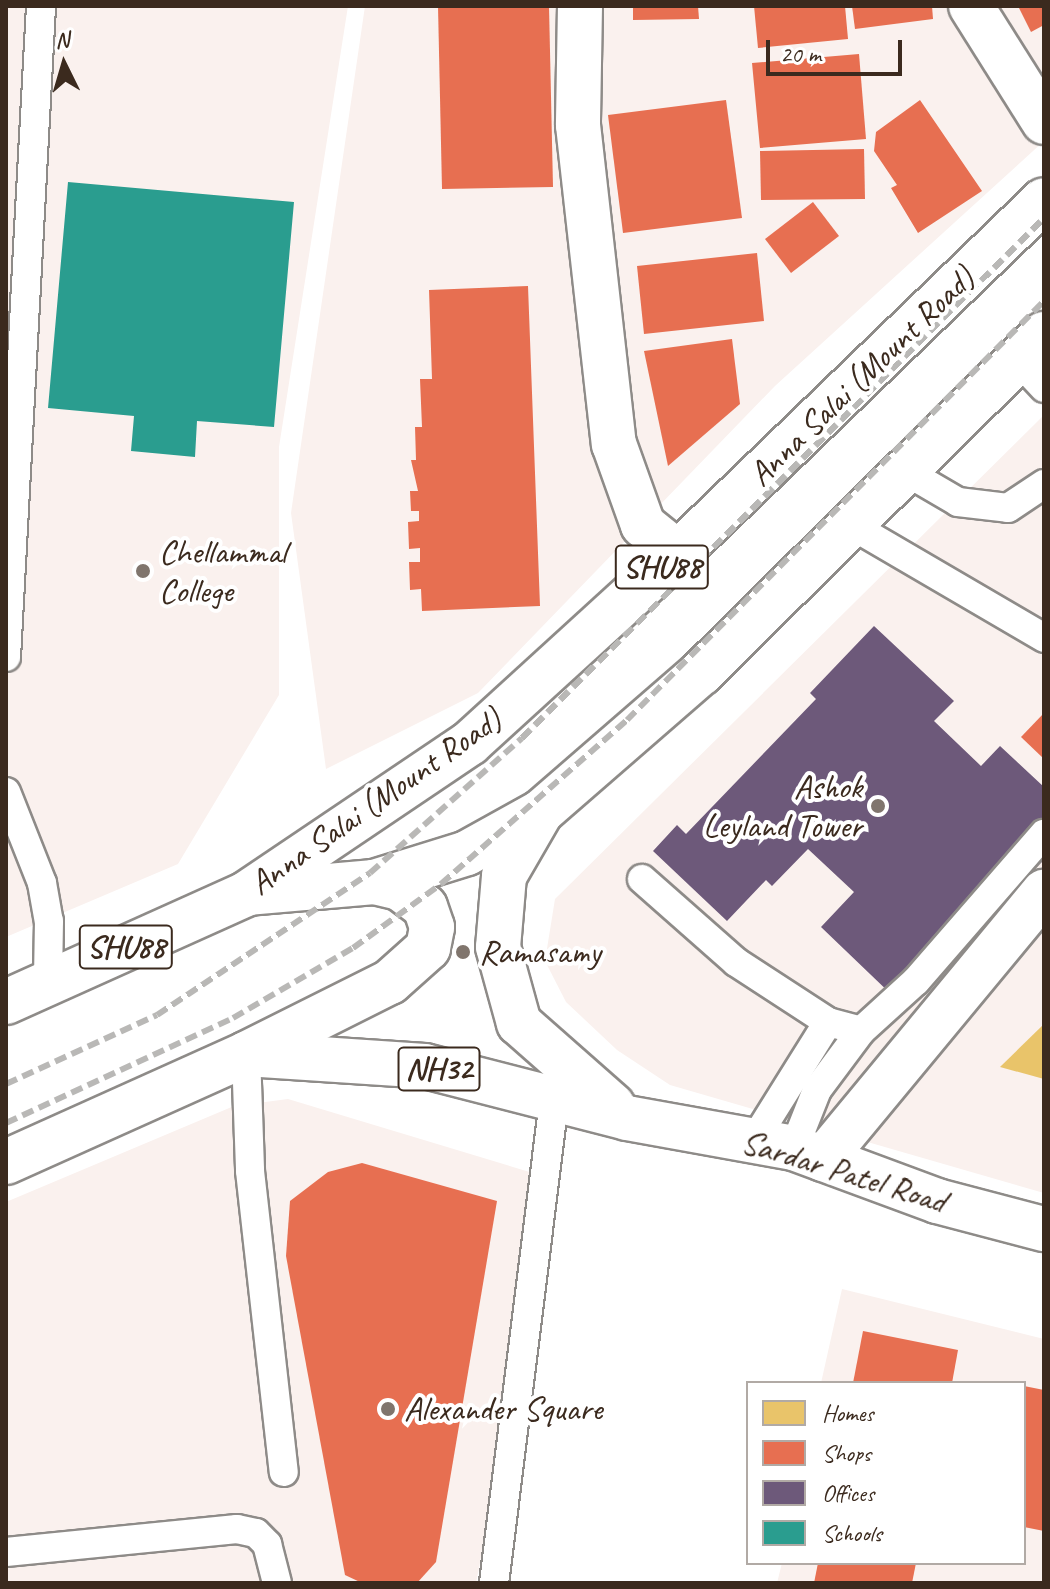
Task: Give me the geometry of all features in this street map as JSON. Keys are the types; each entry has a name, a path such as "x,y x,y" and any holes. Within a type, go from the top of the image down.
{"main road":[{"path":"580,6 578,125 592,280 614,444 643,525 678,553"},
{"path":"971,6 1044,122"},
{"name":"Anna Salai (Mount Road)","path":"6,1002 246,894 470,743 678,553 1044,200"},
{"name":"Anna Salai (Mount Road)","path":"374,882 467,853 541,812 701,673 905,471 1035,361"},
{"path":"541,812 504,876 498,947 519,1023 627,1118"},
{"name":"SHU88","path":"6,1162 246,1054 390,982 428,948 432,927 425,907 400,888 374,882 246,894"},
{"path":"791,1149 1044,892"},
{"name":"NH32","path":"246,1054 425,1066 555,1095 627,1118"},
{"name":"Sardar Patel Road","path":"627,1118 791,1149 937,1201 1044,1229"}],"lane":[{"path":"6,657 41,6"},
{"path":"905,471 958,502 1008,508 1044,484"},
{"path":"851,525 1044,638"},
{"path":"6,792 42,883 49,921 48,981"},
{"path":"791,1149 817,1090 861,1031 916,981 1044,834"},
{"path":"642,879 736,962 828,1022 861,1031"},
{"path":"791,1149 828,1022"},
{"path":"246,1054 250,1171 284,1472"},
{"path":"494,1583 555,1095"},
{"path":"6,1552 237,1529 256,1533 267,1544 277,1583"}],"shaded area":[{"name":"Chellammal College","path":"6,6 348,6 279,447 279,695 178,864 6,937"},
{"path":"365,6 1044,6 1044,141 775,386 478,693 326,769 291,513"},
{"path":"1044,415 1044,1193 670,1085 617,1050 566,1002 545,961 555,899"},
{"path":"288,1099 556,1180 476,1583 6,1583 6,1202 234,1106"},
{"path":"842,1289 1044,1339 1044,1583 777,1583 782,1565 1026,1565 1026,1381 821,1381"}],"building: Homes":[{"path":"1044,1024 1044,1079 1000,1067"}],"building: Shops":[{"path":"438,6 549,6 553,187 442,189"},
{"path":"633,6 698,6 699,19 633,20"},
{"path":"754,6 845,6 848,39 758,48"},
{"path":"852,6 932,6 933,19 855,29"},
{"path":"1018,6 1044,6 1044,25 1031,32"},
{"path":"859,54 866,139 760,148 752,63"},
{"path":"726,100 742,218 623,233 608,115"},
{"path":"920,100 982,191 918,233 891,188 897,185 874,151 876,132"},
{"path":"864,149 865,199 761,200 760,151"},
{"path":"813,202 839,236 791,273 765,239"},
{"path":"757,253 764,321 644,334 637,266"},
{"path":"528,286 540,606 422,611 421,589 410,590 409,562 420,562 420,548 409,549 408,522 419,521 419,511 411,511 410,491 418,491 411,460 416,460 415,427 422,427 420,379 432,379 429,290"},
{"path":"732,339 740,404 668,466 644,351"},
{"path":"1044,713 1044,759 1021,737"},
{"name":"Alexander Square","path":"362,1163 497,1201 436,1562 417,1583 362,1583 345,1575 286,1256 290,1201 328,1172"},
{"path":"863,1331 958,1350 952,1381 853,1381"},
{"path":"1026,1386 1044,1390 1044,1531 1026,1527"},
{"path":"818,1565 916,1565 912,1583 814,1583"}],"building: Offices":[{"name":"Ashok Leyland Tower","path":"874,626 954,701 934,721 981,766 1000,746 1044,787 1044,860 895,998 821,927 854,892 808,849 772,886 766,880 727,921 653,851 677,825 686,834 816,699 810,693"}],"building: Schools":[{"path":"68,182 294,202 274,427 197,421 195,457 131,451 134,416 48,408"}],"railway":[{"path":"6,1084 157,1015 370,873 522,738 1044,218"},
{"path":"6,1123 233,1018 353,948 441,884 627,720 1044,301"}],"place":[{"name":"Chellammal College","path":"143,571"},
{"name":"Ashok Leyland Tower","path":"878,806"},
{"name":"Ramasamy","path":"463,952"},
{"name":"Alexander Square","path":"388,1409"}]}
